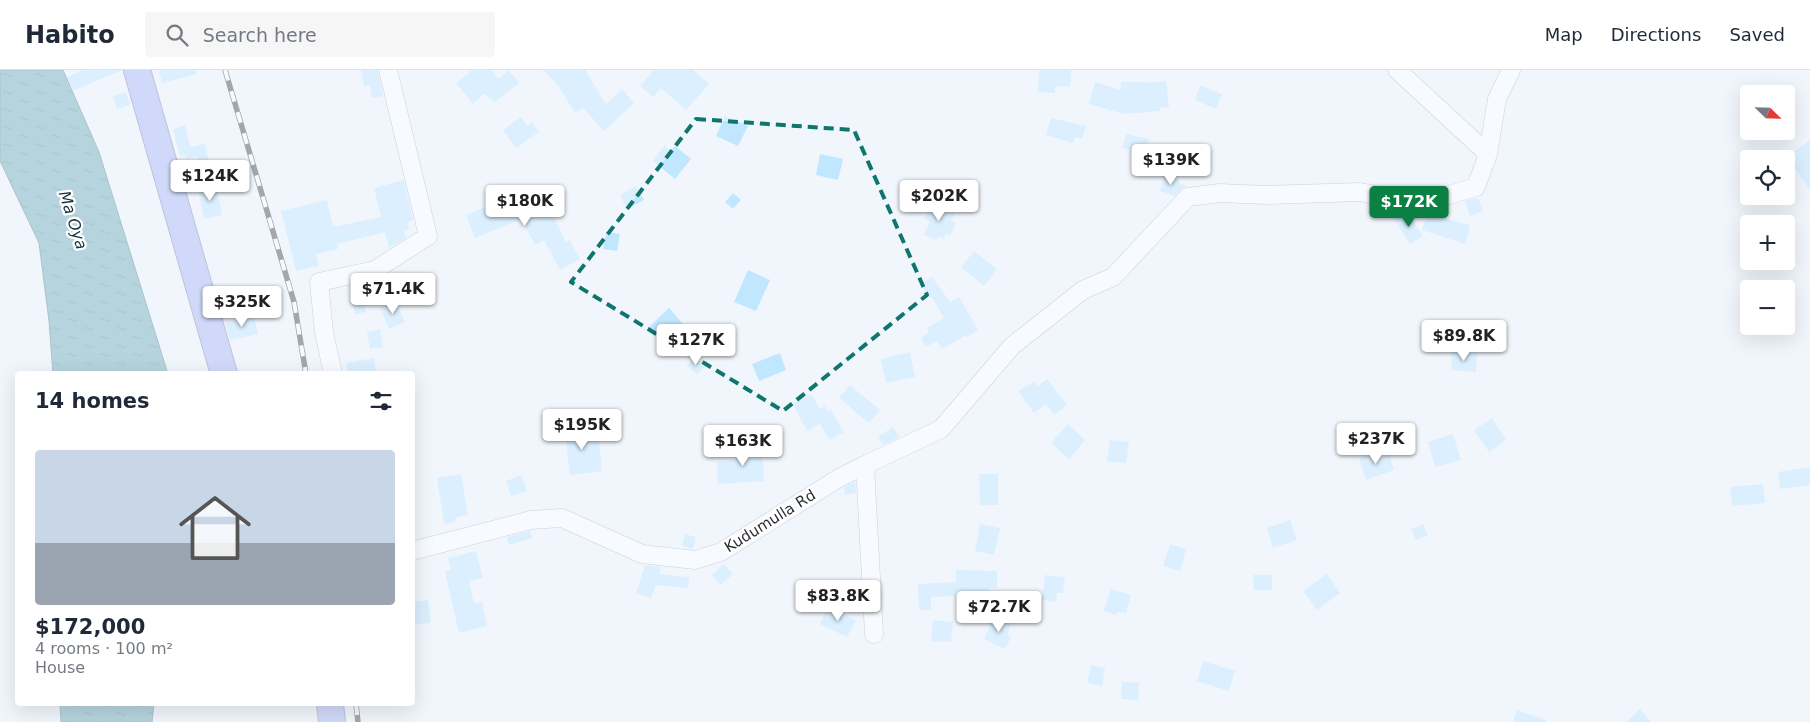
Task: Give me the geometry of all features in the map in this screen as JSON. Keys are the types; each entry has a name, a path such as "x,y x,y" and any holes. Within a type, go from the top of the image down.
{"highway":[{"path":"136,70 223,371"},
{"path":"330,706 332,722"}],"street":[{"path":"332,371 324,332 319,282 375,270 428,236 388,70"},
{"path":"1397,70 1488,154"},
{"path":"1488,154 1497,99 1511,70"},
{"name":"Kudumulla Rd","path":"415,550 530,520 562,518 642,554 696,560 721,552 839,478 941,429 1012,346 1083,290 1113,277 1188,197 1220,193 1266,195 1360,192 1404,201 1442,197 1476,187 1488,154"},
{"path":"864,465 874,634"}],"highlighted area":[{"path":"696,119 854,130 927,295 783,411 571,282"}],"water":[{"name":"Ma Oya","path":"0,70 63,70 99,152 167,371 53,371 49,321 39,243 0,161"},
{"path":"60,706 154,706 152,722 61,722"}],"building":[{"path":"83,70 122,70 73,91 67,77"},
{"path":"159,70 196,70 196,74 162,83"},
{"path":"361,70 378,70 383,96 372,98 370,85 364,86"},
{"path":"472,70 492,70 498,79 509,70 519,83 495,102 484,94 473,104 456,83"},
{"path":"543,70 585,70 606,104 622,89 634,103 604,131 583,108 575,113 558,85"},
{"path":"654,70 693,70 709,84 686,110 661,88 653,97 640,86"},
{"path":"1039,70 1071,70 1070,87 1055,86 1055,93 1038,92"},
{"path":"1166,81 1169,107 1160,108 1160,111 1124,114 1089,104 1095,82 1121,90 1121,82 1147,83"},
{"path":"1200,85 1222,94 1216,109 1195,100"},
{"path":"126,92 130,105 117,109 113,96"},
{"path":"725,116 748,126 738,146 716,136"},
{"path":"521,117 527,126 532,122 539,132 516,148 503,130"},
{"path":"1051,118 1086,126 1082,139 1075,137 1073,143 1046,135"},
{"path":"185,125 190,147 205,144 209,162 198,164 197,156 187,159 185,155 180,156 173,129"},
{"path":"1126,134 1149,139 1146,153 1123,148"},
{"path":"1810,140 1810,190 1795,168 1795,151"},
{"path":"665,145 669,150 675,146 691,159 675,179 653,161"},
{"path":"820,154 843,159 838,180 816,175"},
{"path":"1164,176 1179,180 1179,183 1187,186 1181,189 1175,196 1160,191"},
{"path":"404,180 413,220 407,222 409,229 404,231 406,238 389,248 385,232 337,244 338,249 316,254 319,266 296,271 281,211 327,200 333,227 381,217 374,188"},
{"path":"217,186 222,215 204,219 198,189"},
{"path":"636,186 644,200 627,209 620,195"},
{"path":"733,193 741,200 733,209 725,202"},
{"path":"517,194 526,216 547,205 566,242 570,240 580,259 560,270 544,240 535,245 521,219 475,238 466,215"},
{"path":"1478,198 1483,211 1470,216 1465,201"},
{"path":"932,203 955,213 951,221 956,223 950,236 946,234 943,239 938,236 936,240 924,235 930,222 924,219"},
{"path":"1407,211 1423,236 1410,244 1394,219"},
{"path":"1427,214 1470,225 1465,244 1422,230"},
{"path":"606,232 620,234 617,251 603,249"},
{"path":"974,251 997,269 984,286 961,267"},
{"path":"748,270 770,280 756,311 734,302"},
{"path":"932,277 950,302 959,297 978,330 942,349 937,341 926,347 921,338 929,333 927,328 944,318 932,297 931,299 921,285"},
{"path":"362,295 366,312 355,314 351,298"},
{"path":"396,301 405,322 389,329 380,308"},
{"path":"669,308 684,325 663,344 648,328"},
{"path":"254,316 258,334 230,340 225,323"},
{"path":"380,329 383,347 370,349 367,332"},
{"path":"1452,351 1477,353 1476,372 1451,370"},
{"path":"910,352 915,377 886,383 881,359"},
{"path":"780,353 786,370 759,381 752,364"},
{"path":"374,358 376,371 347,371 346,363"},
{"path":"695,358 704,367 697,375 687,365"},
{"path":"1047,379 1067,405 1054,415 1046,404 1034,413 1018,391 1034,382 1038,386"},
{"path":"850,385 880,410 869,423 839,398"},
{"path":"811,394 820,409 825,406 828,412 830,409 844,432 830,440 820,424 807,431 793,404"},
{"path":"1492,418 1506,440 1489,452 1474,430"},
{"path":"585,424 587,440 599,439 602,471 570,475 564,426"},
{"path":"1068,424 1085,440 1069,459 1051,443"},
{"path":"893,427 899,437 883,445 878,437"},
{"path":"1453,434 1461,460 1435,467 1428,442"},
{"path":"1110,440 1129,442 1126,463 1107,461"},
{"path":"762,446 764,481 718,484 717,462 736,460 736,448"},
{"path":"1376,452 1379,458 1389,455 1394,470 1366,480 1359,458"},
{"path":"1810,467 1810,485 1780,489 1778,472"},
{"path":"461,474 468,515 457,517 455,522 444,524 437,478"},
{"path":"979,474 998,474 998,505 980,505"},
{"path":"521,475 527,491 511,496 506,481"},
{"path":"855,482 856,493 845,495 844,487"},
{"path":"1763,484 1765,503 1732,506 1730,487"},
{"path":"1290,520 1297,540 1273,548 1267,528"},
{"path":"980,524 1000,528 994,555 975,551"},
{"path":"1423,524 1428,535 1416,540 1411,529"},
{"path":"530,531 532,538 509,545 507,537"},
{"path":"685,534 696,537 693,549 682,546"},
{"path":"1170,544 1186,549 1180,571 1163,566"},
{"path":"476,551 483,578 469,581 474,604 482,602 487,626 459,633 445,571 451,570 448,558"},
{"path":"724,564 733,574 720,585 712,575"},
{"path":"645,565 661,567 659,574 689,577 688,588 656,585 651,598 636,593"},
{"path":"956,570 997,571 997,588 989,588 989,599 956,599 956,596 931,597 931,610 919,610 918,584 956,582"},
{"path":"1327,574 1340,593 1317,610 1303,591"},
{"path":"1045,575 1065,577 1063,593 1057,593 1056,602 1042,600"},
{"path":"1253,575 1272,575 1272,590 1254,590"},
{"path":"1111,589 1131,595 1126,613 1117,612 1116,615 1104,611"},
{"path":"428,600 431,623 415,625 415,602"},
{"path":"828,607 856,620 847,637 820,624"},
{"path":"994,616 1011,624 1007,635 1011,637 1005,649 984,639"},
{"path":"933,620 953,622 951,642 931,641"},
{"path":"1203,661 1235,671 1229,691 1197,681"},
{"path":"1091,665 1105,668 1102,686 1087,683"},
{"path":"1122,682 1139,683 1138,700 1121,699"},
{"path":"1640,709 1651,722 1626,722"},
{"path":"1517,710 1546,720 1546,722 1513,722"}],"railway":[{"path":"225,70 294,302 306,371"},
{"path":"356,706 358,722"}]}
